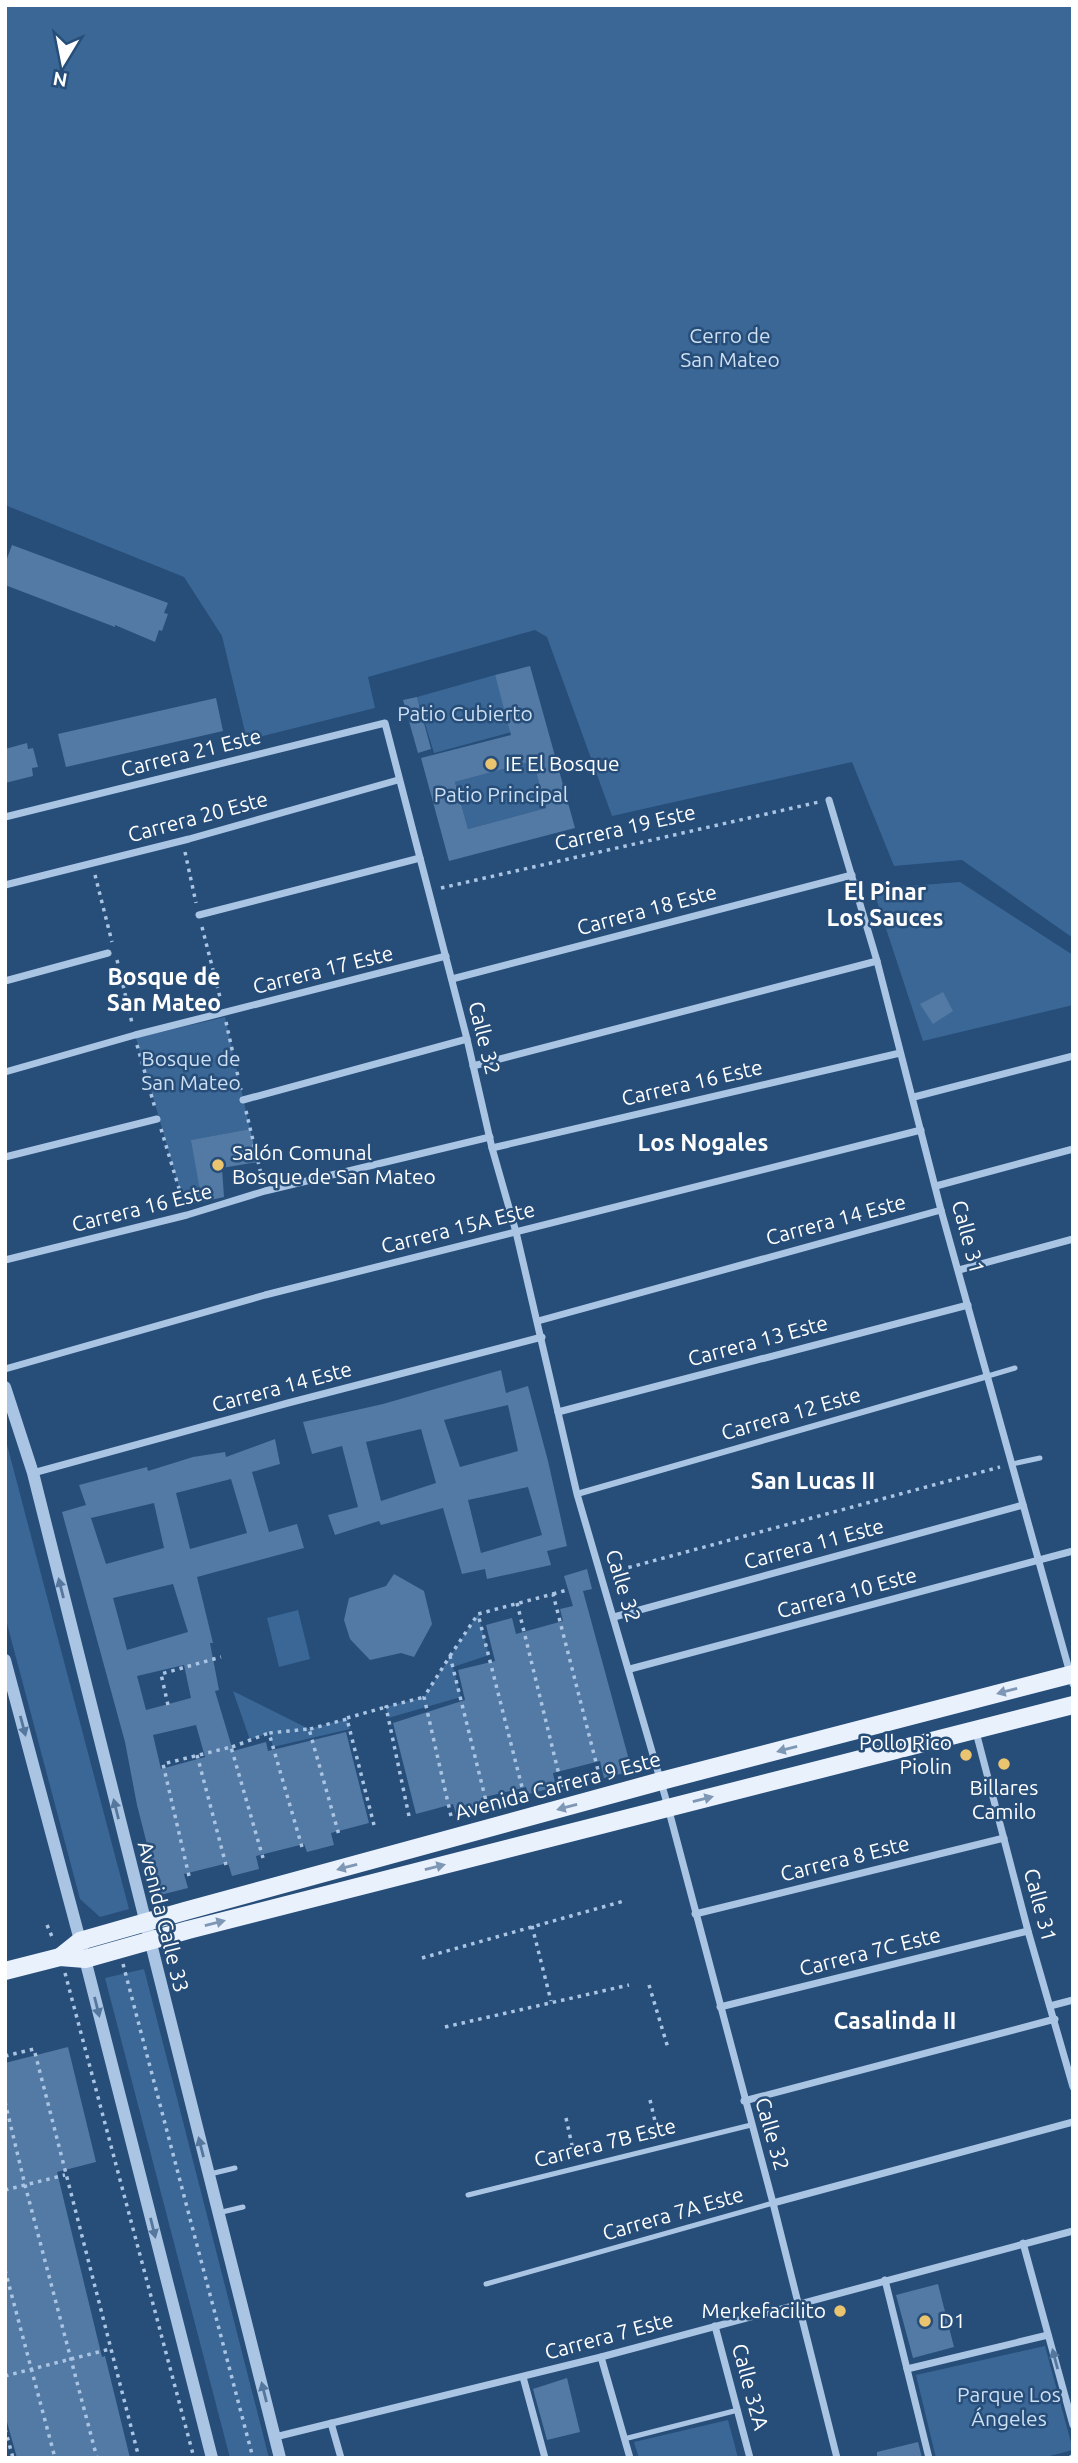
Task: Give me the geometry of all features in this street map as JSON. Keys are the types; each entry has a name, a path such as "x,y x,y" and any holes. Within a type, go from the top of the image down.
{"main road":[{"name":"Avenida Carrera 9 Este","path":"60,1957 80,1941 145,1923 661,1781 1072,1677"},
{"name":"Avenida Carrera 9 Este","path":"5,1971 60,1957 85,1959 1073,1705"}],"street":[{"name":"Calle 32","path":"385,723 452,979 492,1149 516,1231 577,1494 661,1781 773,2203 837,2458"},
{"name":"Carrera 21 Este","path":"5,817 385,723"},
{"name":"Carrera 20 Este","path":"5,885 189,839 398,780"},
{"name":"Calle 31","path":"829,800 877,961 941,1210 1072,1677"},
{"path":"199,915 420,858"},
{"name":"Carrera 18 Este","path":"452,979 852,875"},
{"path":"5,981 108,953"},
{"name":"Carrera 17 Este","path":"5,1072 135,1035 446,956"},
{"path":"473,1066 877,961"},
{"path":"243,1100 467,1039"},
{"name":"Carrera 16 Este","path":"492,1149 900,1053"},
{"path":"914,1097 1073,1056"},
{"path":"5,1157 158,1119"},
{"name":"Carrera 15A Este","path":"5,1369 265,1295 921,1130"},
{"name":"Carrera 16 Este","path":"5,1260 187,1215 265,1191 490,1138"},
{"path":"936,1186 1073,1149"},
{"name":"Carrera 14 Este","path":"538,1321 941,1210"},
{"path":"959,1270 1073,1239"},
{"name":"Carrera 13 Este","path":"558,1412 968,1304"},
{"name":"Carrera 14 Este","path":"33,1473 288,1402 542,1337"},
{"name":"Carrera 12 Este","path":"577,1494 988,1377"},
{"name":"Avenida Calle 33","path":"5,1387 33,1473 280,2458"},
{"name":"Carrera 11 Este","path":"614,1617 1023,1505"},
{"name":"Carrera 10 Este","path":"630,1669 1073,1551"},
{"path":"5,1660 85,1959 212,2458"},
{"name":"Calle 31","path":"976,1731 1028,1931 1073,2087"},
{"name":"Carrera 8 Este","path":"695,1914 1004,1838"},
{"name":"Carrera 7C Este","path":"720,2007 1028,1931"},
{"path":"1050,2006 1073,2000"},
{"path":"744,2101 1055,2019"},
{"name":"Carrera 7A Este","path":"773,2203 1073,2122"},
{"name":"Carrera 7 Este","path":"275,2437 601,2357 1073,2231"},
{"path":"1023,2244 1073,2425"},
{"path":"885,2280 929,2458"},
{"name":"Calle 32A","path":"715,2326 750,2458"},
{"path":"907,2369 1048,2335"},
{"path":"601,2357 630,2458"},
{"path":"523,2377 545,2458"},
{"path":"331,2423 341,2458"}],"lane":[{"name":"Carrera 12 Este","path":"988,1377 1015,1368"},
{"path":"1012,1464 1040,1458"},
{"name":"Carrera 7B Este","path":"468,2195 751,2125"},
{"path":"208,2175 234,2168"},
{"name":"Carrera 7A Este","path":"486,2284 773,2203"},
{"path":"219,2213 243,2207"},
{"path":"624,2439 738,2410"}],"path":[{"name":"Carrera 19 Este","path":"428,891 829,800"},
{"name":"Carrera 11 Este","path":"600,1576 1012,1464"},
{"path":"189,1876 163,1764 231,1747 269,1733 309,1729 424,1697 478,1614 567,1590"},
{"path":"553,1594 599,1774"},
{"path":"517,1603 562,1787"},
{"path":"478,1614 524,1795"},
{"path":"450,1656 488,1809"},
{"path":"168,1704 162,1674 221,1657"},
{"path":"424,1697 451,1816"},
{"path":"386,1707 409,1816"},
{"path":"347,1718 374,1825"},
{"path":"309,1729 339,1835"},
{"path":"269,1733 302,1847"},
{"path":"231,1747 262,1858"},
{"path":"197,1755 226,1865"},
{"path":"422,1958 624,1901"},
{"path":"47,1925 60,1957 154,2318 194,2458"},
{"path":"532,1926 551,2001"},
{"path":"120,1949 253,2458"},
{"path":"445,2027 629,1984"},
{"path":"649,1985 668,2048"},
{"path":"5,2056 34,2049 139,2458"},
{"path":"650,2100 661,2147"},
{"path":"5,2102 24,2185 97,2458"},
{"path":"566,2118 577,2168"},
{"path":"5,2190 65,2175"},
{"path":"5,2270 55,2458"},
{"path":"5,2376 110,2349"},
{"path":"5,2429 13,2458"}],"green space":[{"name":"Cerro de San Mateo","path":"5,5 1073,5 1073,938 962,860 894,866 852,762 612,816 547,637 535,630 368,677 375,708 247,740 222,636 184,577 5,505"},
{"name":"Patio Cubierto","path":"495,675 512,732 434,753 417,697"},
{"name":"Patio Principal","path":"533,761 546,808 468,829 455,782"},
{"path":"960,882 1073,955 1073,1005 923,1041 873,889"},
{"name":"Bosque de San Mateo","path":"225,1017 250,1129 192,1140 202,1202 184,1205 136,1038"},
{"path":"5,1437 129,1909 100,1917 80,1899 5,1616"},
{"path":"298,1610 310,1659 279,1667 267,1618"},
{"path":"478,1614 489,1655 453,1667 461,1697 388,1718 386,1707 424,1697"},
{"path":"233,1691 309,1729 347,1719 350,1729 273,1747 269,1733 250,1740"},
{"path":"144,1969 269,2458 230,2458 105,1978"},
{"name":"Parque Los Ángeles","path":"1045,2346 1073,2450 1042,2458 936,2458 916,2375"},
{"path":"728,2420 738,2458 639,2458 634,2442"}],"building":[{"path":"12,545 168,603 164,613 168,614 162,631 159,630 155,642 5,585 5,564"},
{"path":"530,666 575,828 449,861 421,758 511,735 495,675","holes":["533,761 546,808 468,829 455,782"]},
{"path":"417,697 431,749 418,753 403,700"},
{"path":"216,698 223,731 66,767 58,734"},
{"path":"27,743 28,749 33,748 38,767 32,768 33,776 5,783 5,749"},
{"path":"943,992 953,1011 933,1024 920,1004"},
{"name":"Salón Comunal Bosque de San Mateo","path":"250,1129 258,1162 222,1168 224,1197 202,1202 191,1140"},
{"path":"501,1370 506,1393 528,1386 567,1546 547,1551 551,1565 487,1579 485,1569 462,1574 443,1508 381,1525 379,1521 335,1535 328,1515 358,1507 342,1446 312,1454 303,1422 383,1404","holes":["508,1405 518,1451 460,1467 444,1420","421,1429 436,1483 381,1501 366,1442","528,1487 542,1535 481,1553 468,1500"]},
{"path":"275,1439 280,1464 252,1472 269,1532 297,1524 304,1548 197,1577 213,1643 210,1643 219,1690 215,1691 233,1751 266,1742 268,1751 346,1732 369,1823 331,1833 334,1845 307,1852 304,1844 256,1856 259,1869 232,1876 228,1863 184,1874 188,1888 160,1895 137,1805 125,1742 62,1512 86,1505 79,1485 147,1467 148,1471 193,1457 225,1452 226,1457","holes":["231,1479 247,1533 190,1549 176,1493","154,1503 164,1548 106,1564 87,1506 91,1518","173,1584 188,1632 127,1650 113,1598","184,1665 191,1698 146,1710 137,1676","196,1725 205,1757 161,1769 153,1735"]},
{"path":"587,1569 592,1589 583,1591 632,1771 604,1778 600,1761 553,1773 556,1787 528,1794 526,1787 481,1798 483,1807 456,1814 453,1804 416,1814 393,1723 465,1700 458,1670 495,1661 486,1625 512,1618 516,1634 563,1621 560,1609 573,1606 564,1576"},
{"path":"394,1574 424,1591 432,1624 414,1657 401,1653 370,1660 350,1639 344,1620 349,1598 386,1586"},
{"path":"68,2047 96,2162 57,2172 102,2357 105,2356 130,2458 17,2458 5,2415 5,2063"},
{"name":"D1","path":"938,2284 954,2347 913,2358 896,2295"},
{"path":"567,2378 580,2432 547,2440 533,2389"},
{"path":"918,2442 922,2458 877,2458 877,2452"}],"place":[{"name":"IE El Bosque","path":"491,764"},
{"name":"Salón Comunal Bosque de San Mateo","path":"218,1165"},
{"name":"Pollo Rico Piolin","path":"966,1755"},
{"name":"Billares Camilo","path":"1004,1764"},
{"name":"Merkefacilito","path":"840,2311"},
{"name":"D1","path":"925,2321"}],"district":[{"name":"El Pinar Los Sauces","path":"885,905"},
{"name":"Bosque de San Mateo","path":"164,990"},
{"name":"Los Nogales","path":"703,1143"},
{"name":"San Lucas II","path":"813,1481"},
{"name":"Casalinda II","path":"895,2021"}]}
